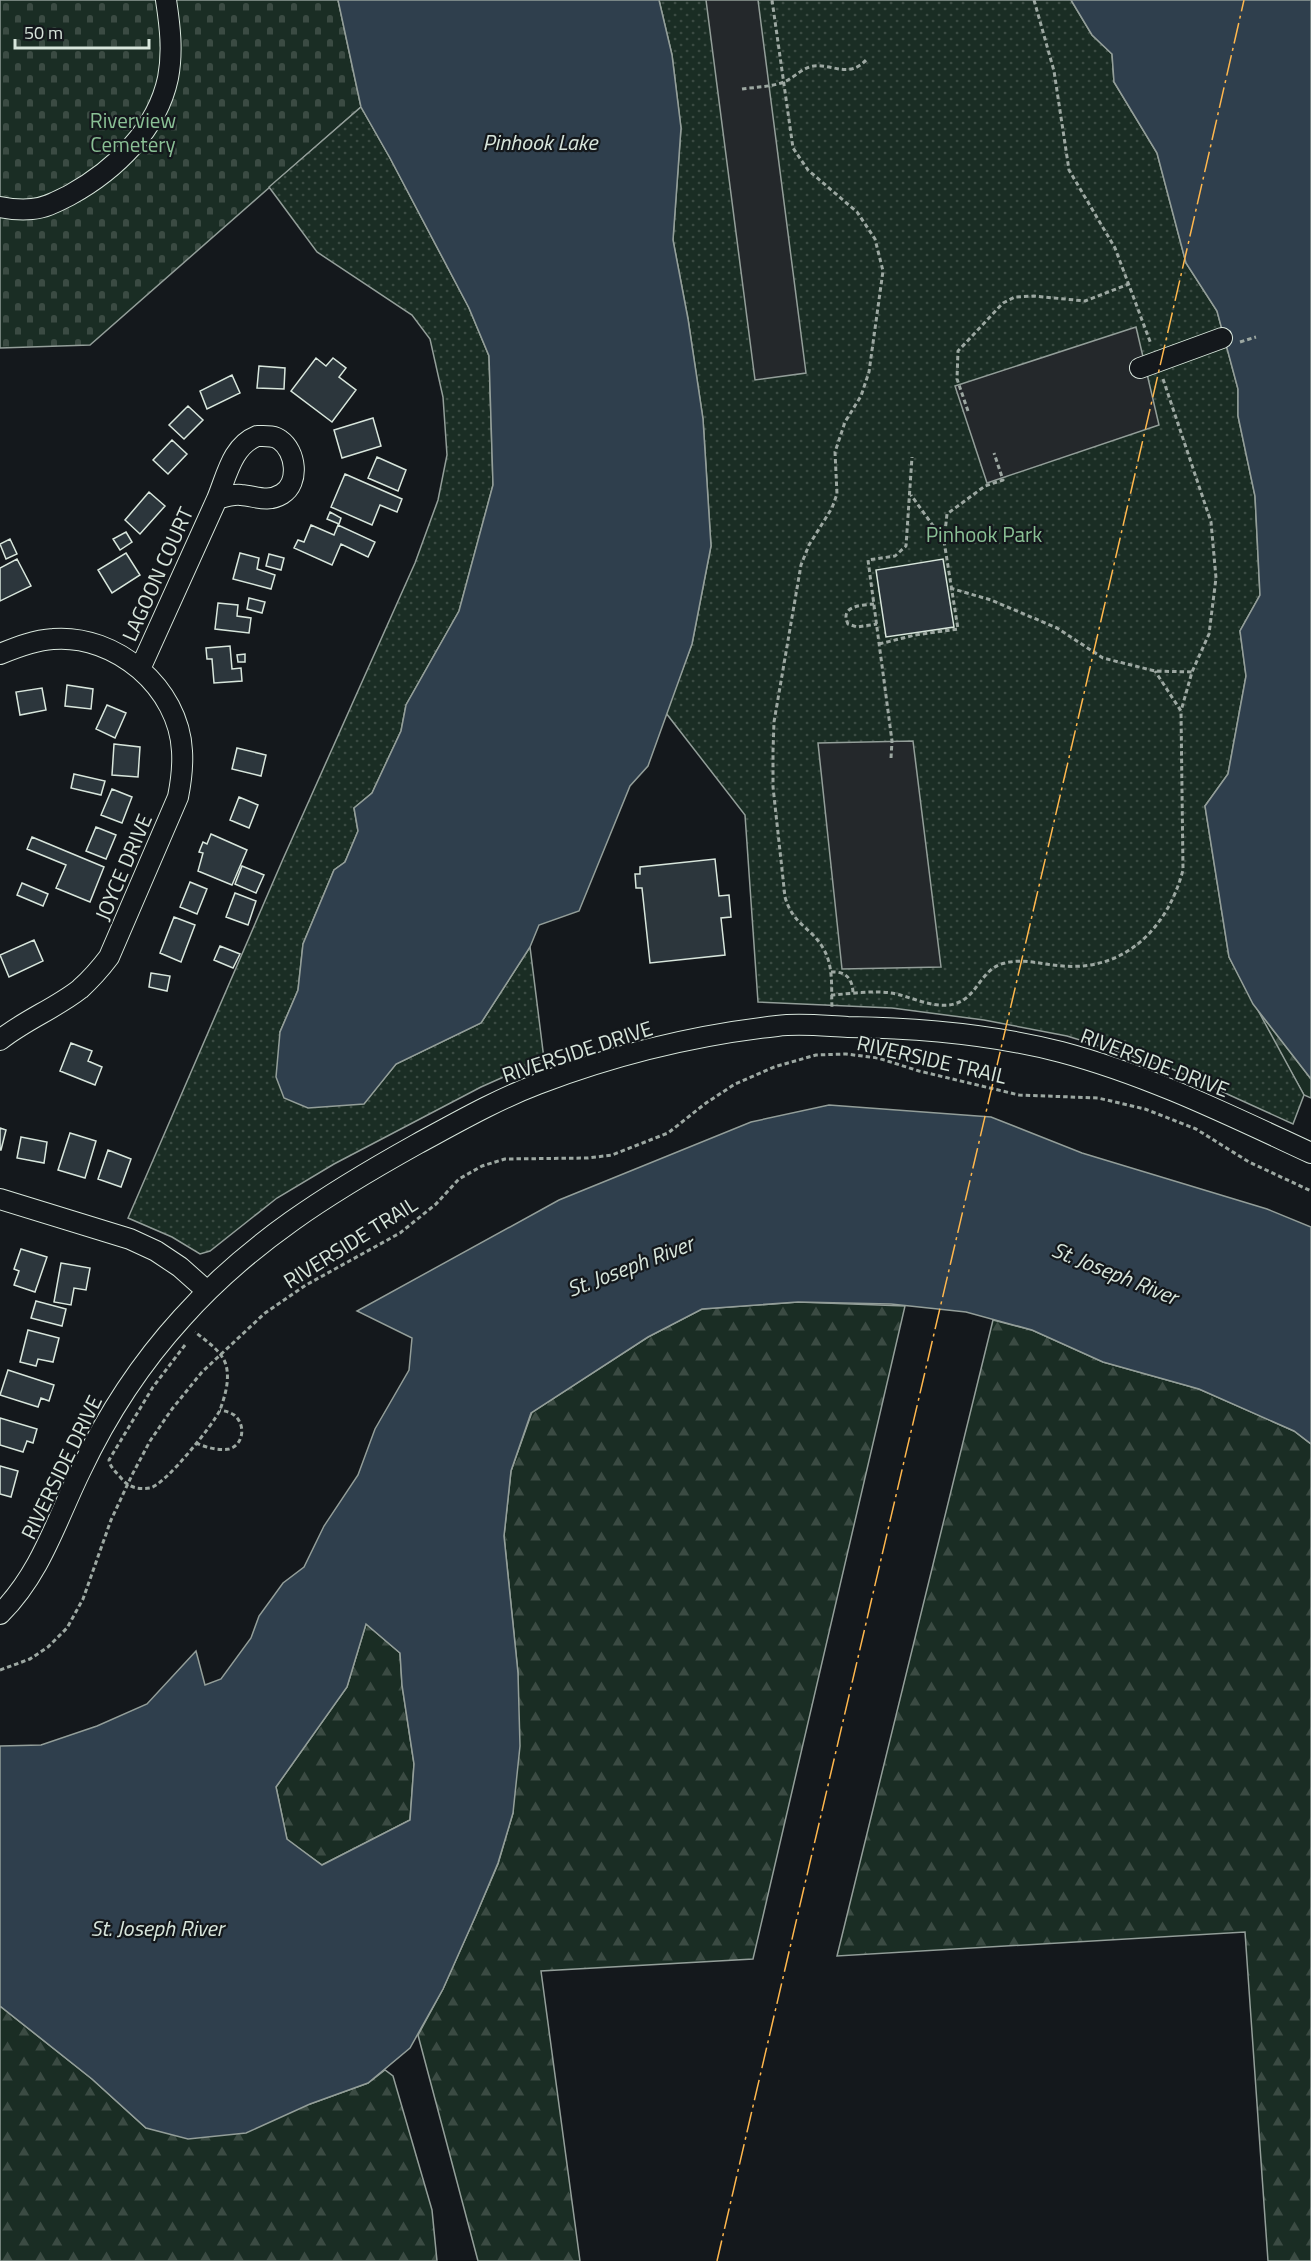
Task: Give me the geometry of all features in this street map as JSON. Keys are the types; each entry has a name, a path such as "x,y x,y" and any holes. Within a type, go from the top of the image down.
{"street":[{"path":"0,207 34,209 54,204 110,170 140,136 154,113 168,78 171,45 166,0"},
{"path":"1148,365 1222,338"},
{"name":"LAGOON COURT","path":"140,669 217,499"},
{"name":"JOYCE DRIVE","path":"0,654 27,644 53,639 76,640 100,645 122,655 140,669 159,690 171,710 182,750 182,774 178,797 109,957 96,975 78,990 15,1028 0,1040"},
{"name":"RIVERSIDE DRIVE","path":"0,1614 26,1584 42,1558 81,1469 119,1401 150,1355 207,1291 262,1242 347,1183 466,1117 536,1085 651,1049 706,1037 781,1025 906,1028 981,1036 1059,1052 1135,1075 1311,1153"},
{"path":"0,1199 130,1239 180,1266 207,1291"}],"path":[{"path":"772,0 793,148 808,170 857,212 875,239 883,271 869,372 861,396 845,422 835,452 837,495 832,508 809,545 801,565 774,722 773,787 785,897 789,912 822,946 831,972 834,1054"},
{"path":"831,995 889,992 937,1005 958,1003 971,993 986,972 1002,963 1026,960 1065,966 1094,964 1127,953 1149,936 1177,895 1183,870 1181,711 1192,672 1209,634 1216,578 1211,522 1148,365 1130,284 1115,248 1069,170 1054,71 1034,0"},
{"path":"742,89 783,82 812,66 846,70 861,65 867,59"},
{"path":"968,411 957,379 958,351 1003,303 1016,297 1034,296 1085,301 1130,284"},
{"path":"879,644 915,635 958,629 944,541 947,514 985,486 1004,480 994,453"},
{"path":"891,758 892,741 868,560 895,556 908,542 912,457"},
{"path":"910,495 944,541"},
{"path":"950,588 991,600 1057,628 1103,658 1155,671 1192,672"},
{"path":"874,604 852,607 847,611 846,618 848,624 856,627 877,624"},
{"path":"1155,671 1181,711"},
{"path":"831,972 839,971 847,976 853,984 853,994"},
{"name":"RIVERSIDE TRAIL","path":"0,1670 30,1659 48,1647 67,1628 83,1599 111,1520 150,1441 172,1409 221,1354 266,1313 306,1285 400,1233 436,1204 459,1179 482,1166 505,1159 588,1158 612,1155 668,1133 735,1084 774,1066 799,1059 834,1054 878,1058 942,1078 1019,1095 1098,1098 1145,1109 1196,1129 1249,1162 1311,1191"},
{"path":"188,1341 153,1387 109,1460 109,1464 127,1485 152,1488 164,1479 196,1443 220,1410 228,1382 226,1364 221,1354 189,1327"},
{"path":"196,1443 206,1447 229,1449 239,1443 243,1435 236,1416 220,1410"}],"green space":[{"name":"Riverview Cemetery","path":"0,0 338,0 361,107 90,345 0,348"},
{"name":"Pinhook Park","path":"659,0 1071,0 1092,35 1112,54 1114,82 1157,153 1186,263 1217,311 1238,389 1238,416 1255,496 1260,595 1240,631 1246,676 1228,774 1205,806 1229,957 1304,1095 1293,1124 1170,1068 1067,1036 984,1020 892,1008 758,1002 745,815 666,713 692,644 711,546 703,419 673,240 681,128 672,55"},
{"path":"361,107 469,308 489,356 493,485 459,611 406,705 401,731 372,793 354,808 358,831 345,862 334,870 303,944 298,990 280,1032 364,1103 396,1064 481,1023 530,947 544,1059 481,1087 334,1164 277,1198 210,1251 200,1254 172,1237 128,1218 283,859 415,563 438,500 447,455 443,397 430,339 412,315 317,252 269,187"},
{"path":"1253,1004 1311,1079 1311,1098 1304,1095"},
{"path":"798,1302 905,1306 753,1959 541,1971 580,2261 478,2261 418,2035 443,1989 498,1864 513,1813 518,1673 504,1536 511,1471 532,1412 648,1337 702,1309"},
{"path":"993,1320 1032,1330 1103,1362 1199,1389 1294,1431 1311,1444 1311,2261 1268,2261 1245,1932 837,1956"},
{"path":"366,1624 400,1653 402,1685 414,1764 410,1820 322,1865 287,1840 276,1787 347,1687"},
{"path":"0,2006 92,2079 146,2128 310,2104 368,2083 385,2070 393,2076 432,2210 437,2261 0,2261"}],"shaded area":[{"path":"706,0 758,0 806,373 755,380"},
{"path":"1136,327 1159,425 987,483 955,386"},
{"path":"913,741 941,967 842,969 818,743"}],"water":[{"name":"Pinhook Lake","path":"338,0 659,0 672,55 681,128 673,240 703,419 711,546 692,644 648,766 630,786 579,911 539,925 530,947 481,1023 396,1064 364,1104 308,1108 284,1098 276,1077 280,1032 298,990 303,944 334,870 345,862 358,831 354,808 372,793 401,731 406,705 459,611 493,485 489,356 469,308 361,107"},
{"path":"1071,0 1311,0 1311,1079 1253,1004 1229,957 1205,806 1228,774 1246,676 1240,631 1260,595 1255,496 1238,416 1238,389 1217,311 1186,263 1157,153 1114,82 1112,54 1092,35"},
{"name":"St. Joseph River","path":"829,1105 991,1117 1082,1153 1267,1209 1311,1227 1311,1444 1294,1431 1199,1389 1103,1362 1032,1330 966,1312 891,1304 798,1302 702,1309 648,1337 531,1413 511,1471 504,1536 518,1673 520,1746 513,1813 498,1863 476,1915 443,1989 410,2048 368,2083 310,2104 246,2133 188,2139 146,2128 92,2079 0,2006 0,1746 41,1745 97,1726 147,1704 196,1651 205,1685 221,1679 251,1638 259,1616 283,1583 304,1567 324,1526 358,1475 375,1429 409,1370 412,1338 357,1311 559,1200 751,1122","holes":["366,1624 400,1653 402,1685 414,1764 410,1820 322,1865 287,1839 276,1787 347,1687"]}],"building":[{"path":"316,358 326,366 333,358 346,368 339,377 356,390 332,422 291,391"},
{"path":"259,366 285,368 284,389 257,388"},
{"path":"232,375 240,393 207,409 200,391"},
{"path":"188,406 203,420 184,439 169,425"},
{"path":"373,418 381,446 342,458 334,430"},
{"path":"172,440 187,454 168,474 153,460"},
{"path":"377,457 406,470 398,491 368,478"},
{"path":"345,474 402,499 397,512 380,505 372,525 331,507"},
{"path":"149,492 165,506 140,534 125,520"},
{"path":"330,512 341,518 339,524 327,519"},
{"path":"311,525 334,535 338,525 375,542 368,557 341,544 332,565 294,548 298,540 304,542"},
{"path":"126,532 132,542 120,550 113,539"},
{"path":"10,539 17,554 6,559 0,544"},
{"path":"126,553 140,575 112,593 98,570"},
{"path":"240,553 259,558 257,569 275,575 271,589 233,579"},
{"path":"269,554 284,558 281,570 266,566"},
{"path":"17,559 31,586 0,601 0,568"},
{"path":"943,559 954,627 886,637 876,570"},
{"path":"249,598 265,602 262,613 247,609"},
{"path":"218,603 238,605 237,616 251,618 249,633 215,629"},
{"path":"230,646 232,669 241,668 242,681 214,683 212,659 207,659 206,648"},
{"path":"245,654 245,662 238,662 237,655"},
{"path":"67,685 93,689 91,709 65,706"},
{"path":"42,688 46,710 20,715 16,692"},
{"path":"107,705 126,713 115,738 96,729"},
{"path":"114,744 140,747 138,777 112,775"},
{"path":"237,748 266,755 261,776 232,769"},
{"path":"74,774 105,781 101,795 71,788"},
{"path":"112,789 132,797 122,823 101,815"},
{"path":"239,797 258,805 249,828 230,820"},
{"path":"96,827 116,835 106,859 86,851"},
{"path":"211,834 247,850 232,885 198,871 203,853 199,852 203,842 207,844"},
{"path":"32,837 104,867 90,902 56,888 66,865 27,849"},
{"path":"715,859 719,896 729,895 731,917 721,918 725,955 650,963 642,888 636,888 635,874 640,874 640,867"},
{"path":"242,866 264,875 256,893 235,884"},
{"path":"190,882 207,889 197,914 180,907"},
{"path":"22,883 48,894 43,906 17,895"},
{"path":"235,893 256,901 248,925 226,917"},
{"path":"174,917 195,925 181,962 160,953"},
{"path":"34,940 43,961 9,977 0,955"},
{"path":"220,946 240,954 233,968 214,960"},
{"path":"151,973 170,976 167,991 149,987"},
{"path":"71,1043 92,1051 88,1061 102,1067 95,1085 60,1071"},
{"path":"0,1128 6,1130 1,1150 0,1150"},
{"path":"70,1133 96,1141 85,1178 58,1170"},
{"path":"21,1137 47,1142 44,1163 17,1158"},
{"path":"108,1150 131,1159 121,1187 98,1179"},
{"path":"21,1249 47,1257 35,1292 14,1285 19,1271 14,1269"},
{"path":"61,1263 90,1268 86,1290 74,1288 71,1305 54,1302"},
{"path":"36,1301 66,1309 62,1326 31,1318"},
{"path":"28,1330 59,1338 53,1362 38,1359 36,1366 20,1362"},
{"path":"8,1370 54,1385 49,1401 41,1398 38,1407 0,1395"},
{"path":"0,1418 37,1429 33,1443 27,1441 23,1452 0,1445"},
{"path":"0,1466 18,1471 11,1497 0,1494"}],"power":[{"path":"717,2261 1114,566 1244,0"}]}
